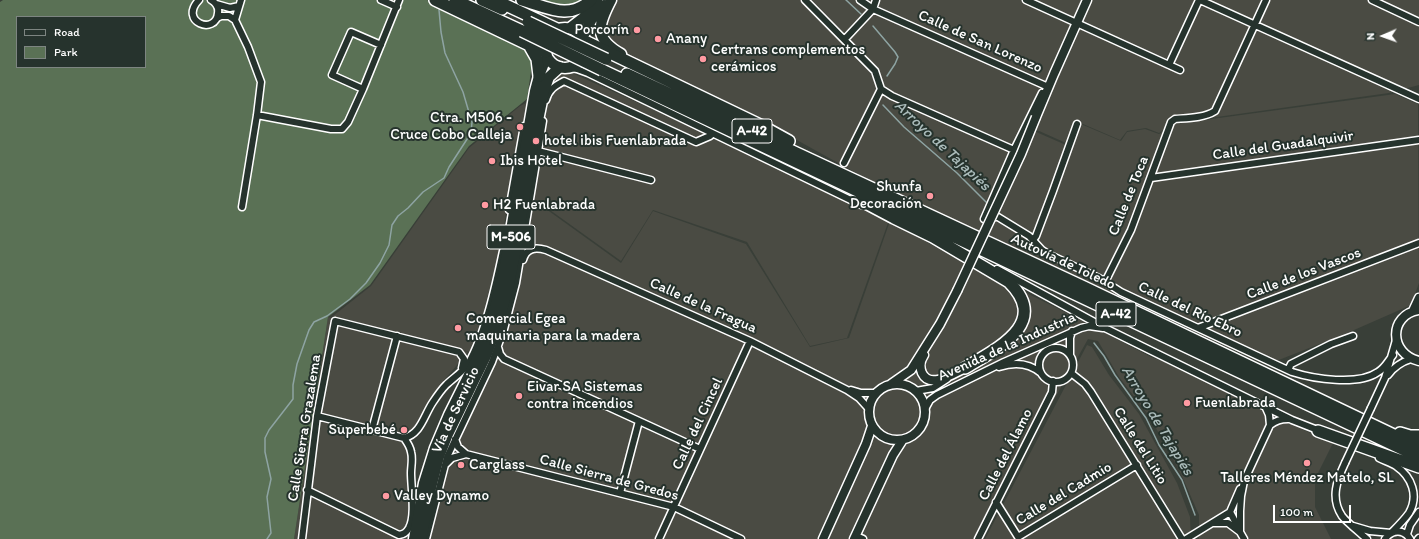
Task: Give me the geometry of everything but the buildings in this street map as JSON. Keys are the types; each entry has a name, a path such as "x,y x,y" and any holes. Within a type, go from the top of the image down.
{"highway":[{"path":"434,0 546,54"},
{"name":"A-42","path":"455,0 525,26"},
{"name":"A-42","path":"473,0 605,64 824,165"},
{"path":"482,0 525,26"},
{"path":"495,0 557,29"},
{"path":"522,0 558,11 570,12 585,6 591,0"},
{"path":"583,39 760,125 803,150 824,165"},
{"path":"529,45 537,59 539,76"},
{"name":"A-42","path":"605,64 814,171 1419,457"},
{"name":"Autovía de Toledo","path":"824,165 1363,419 1419,447"},
{"path":"814,171 834,185 894,218 933,237 1009,282 1015,288 1024,311 1020,327 1014,336 1006,342 965,368"},
{"path":"1363,419 1410,436 1419,436"},
{"path":"1318,431 1419,467"}],"main road":[{"path":"570,28 583,18 597,0"},
{"name":"M-506","path":"421,539 439,457 448,434 487,354 505,300 516,249 533,145 549,77 563,67 572,66 582,58 584,52 583,39 592,19 608,0"},
{"path":"611,0 600,24 602,38 613,50 640,68"},
{"path":"557,29 570,28 577,32 583,39"},
{"name":"M-506","path":"414,539 424,483 435,448 464,375 484,342 503,276 535,91 546,54 545,45 547,38 557,29"},
{"path":"546,54 552,63 563,67"}],"street":[{"path":"199,0 194,6 192,12 194,19 199,24 206,25 213,23 217,18 219,11 214,2"},
{"path":"257,115 331,129 342,129 348,122 400,2 381,0"},
{"path":"805,0 875,71 881,88 892,96 1014,150 1046,86 1054,74"},
{"name":"Calle de San Lorenzo","path":"860,0 872,9 1046,86"},
{"path":"845,39 872,9 876,0"},
{"path":"1026,0 1180,70"},
{"path":"965,368 934,381 925,378 922,373 921,361 932,343 1021,154 1087,0"},
{"path":"1169,65 1199,0 1419,99"},
{"path":"1255,24 1266,0"},
{"path":"1372,0 1419,22"},
{"path":"214,2 230,8 240,3"},
{"path":"235,20 240,3"},
{"path":"217,18 221,16 229,16 235,20 248,47 261,82 242,207"},
{"name":"Calle de Toca","path":"1105,282 1131,230 1172,122 1175,119 1210,114 1215,110 1255,24"},
{"path":"363,89 332,75 351,32 381,45"},
{"path":"563,67 577,69 588,73 833,192 894,218"},
{"name":"Vía de Servicio","path":"426,539 445,465 455,439 492,362 504,329 516,283 538,151 543,103 553,86 564,81 696,142 710,136"},
{"path":"844,163 881,88"},
{"path":"1033,240 1051,198 1077,124"},
{"name":"Vía de Servicio","path":"307,490 399,535 405,533 408,529 411,522 412,456 411,449 404,438 411,437 445,386 464,375 477,342 495,286 524,126"},
{"name":"Calle del Guadalquivir","path":"1151,178 1419,140"},
{"name":"Calle del Río Ebro","path":"1014,150 984,219 989,217 998,217 1029,236 1042,250 1048,254 1105,282 1121,292 1288,370 1305,376 1319,379 1362,378 1378,373 1385,367 1393,355"},
{"path":"538,151 651,180"},
{"path":"933,237 1018,280 1107,329 1292,420 1396,466 1406,475 1412,484 1414,493 1413,503 1406,516 1385,539"},
{"name":"Calle de los Vascos","path":"1198,328 1419,243"},
{"name":"Calle de la Fragua","path":"516,283 524,255 530,249 536,248 546,250 750,341 848,390 859,398 868,408"},
{"path":"1367,539 1342,515 1336,499 1337,484 1345,463 1385,378 1393,355 1397,326 1406,314 1416,310 1419,298"},
{"name":"Calle Sierra Grazalema","path":"302,539 317,416 335,321 397,336"},
{"path":"890,384 898,384 914,390 921,397 925,409 923,423 917,432 911,437 902,441 885,439 877,434 868,417 868,408 871,399 876,392 911,370 940,324"},
{"name":"Avenida de la Industria","path":"925,409 930,400 937,395 1072,331 1090,326 1107,329"},
{"path":"984,372 1006,365 1020,364 1035,368 1046,378 1053,381 1060,381 1071,373 1073,367 1070,355 1070,338 1072,331"},
{"path":"372,430 397,336 459,352 464,359 464,375"},
{"path":"1288,370 1291,364 1331,344 1353,336"},
{"path":"1396,340 1402,352 1415,360"},
{"name":"Calle del Cincel","path":"659,539 750,341"},
{"path":"498,346 500,354 504,359 700,450"},
{"path":"1041,373 1039,366 1040,358 1044,352 1051,348 1058,348 1065,350 1070,355"},
{"path":"492,362 504,359"},
{"path":"1385,378 1393,369 1405,361 1415,360"},
{"path":"914,390 933,388 965,368"},
{"path":"911,370 910,378 914,390"},
{"name":"Calle del Litio","path":"1071,373 1085,384 1091,392 1182,539"},
{"name":"Calle del Álamo","path":"978,539 1052,392 1053,381"},
{"name":"Calle de la Fragua","path":"848,390 861,393 876,392"},
{"path":"1265,406 1269,415 1270,425"},
{"path":"317,416 404,438"},
{"path":"1186,539 1230,512 1270,425 1281,419 1292,420"},
{"path":"620,493 639,421"},
{"path":"823,539 866,444 872,426"},
{"path":"455,439 458,447 466,454"},
{"path":"858,538 893,455 902,441"},
{"path":"445,465 452,458 466,454"},
{"name":"Calle Sierra de Gredos","path":"466,454 674,507 741,539"},
{"name":"Calle del Cadmio","path":"996,502 1018,537 1137,465"},
{"path":"1240,532 1241,496 1244,481"},
{"path":"1230,512 1244,539"},
{"path":"1352,525 1370,531 1400,531 1409,537 1410,525 1419,512"},
{"path":"1213,523 1228,523 1240,532"}],"shaded area":[{"path":"612,0 1419,0 1419,85 1389,93 1174,123 1159,133 1146,128 1127,131 1120,140 1076,121 1066,143 1028,126 980,232 894,194 741,109 605,44 600,16"},
{"path":"572,73 874,209 889,220 847,338 810,346 747,242 653,210 621,261 529,195 545,94 555,78 562,74"},
{"path":"1395,94 1418,104 1419,283 1411,305 1345,334 1266,365 987,235 1034,131 1066,145 1076,122 1121,141 1127,132 1145,129 1159,134 1175,124"},
{"path":"528,102 518,143 500,249 483,314 470,352 333,316 371,286 469,148 520,106"},
{"path":"528,196 621,263 653,211 746,244 810,347 849,338 890,221 955,258 1057,308 1151,357 1333,443 1315,479 1315,507 1331,539 1199,539 1199,515 1181,474 1150,417 1119,377 1098,341 1088,339 976,539 424,539 444,458 491,355"},
{"path":"328,317 468,352 435,391 411,432 407,469 412,522 408,539 294,539"},
{"path":"1087,345 1092,347 1109,375 1139,414 1177,483 1190,517 1191,539 985,539"}],"green space":[{"path":"3,0 427,0 522,47 533,58 527,99 469,146 370,285 328,317 294,539 0,539 0,2"},
{"path":"534,0 584,0 564,8"}],"waterway":[{"name":"Arroyo de Tajapiés","path":"846,0 861,14"},
{"path":"267,539 271,533 267,497 271,479 265,452 265,438 269,430 293,399 293,385 297,364 309,330 314,322 327,316 350,299 366,283 380,263 389,245 392,225 398,216 423,192 444,178 449,167 471,133 472,122 463,92 445,53 439,10"},
{"name":"Arroyo de Tajapiés","path":"873,26 898,57 887,76"},
{"name":"Arroyo de Tajapiés","path":"883,105 904,127 957,173 986,202"},
{"name":"Arroyo de Tajapiés","path":"1094,343 1146,418 1159,445 1182,480 1195,515"}],"place":[{"name":"Porcorín","path":"637,30"},
{"name":"Anany","path":"658,39"},
{"name":"Certrans complementos cerámicos","path":"703,59"},
{"name":"Ctra. M506 - Cruce Cobo Calleja","path":"520,127"},
{"name":"hotel ibis Fuenlabrada","path":"536,141"},
{"name":"Ibis Hotel","path":"492,161"},
{"name":"Shunfa Decoración","path":"930,196"},
{"name":"H2 Fuenlabrada","path":"485,205"},
{"name":"Comercial Egea maquinaria para la madera","path":"458,328"},
{"name":"Eivar SA Sistemas contra incendios","path":"519,396"},
{"name":"Fuenlabrada","path":"1187,403"},
{"name":"Superbebé","path":"404,430"},
{"name":"Talleres Méndez Matelo, SL","path":"1307,463"},
{"name":"Carglass","path":"461,465"},
{"name":"Valley Dynamo","path":"386,496"}]}
